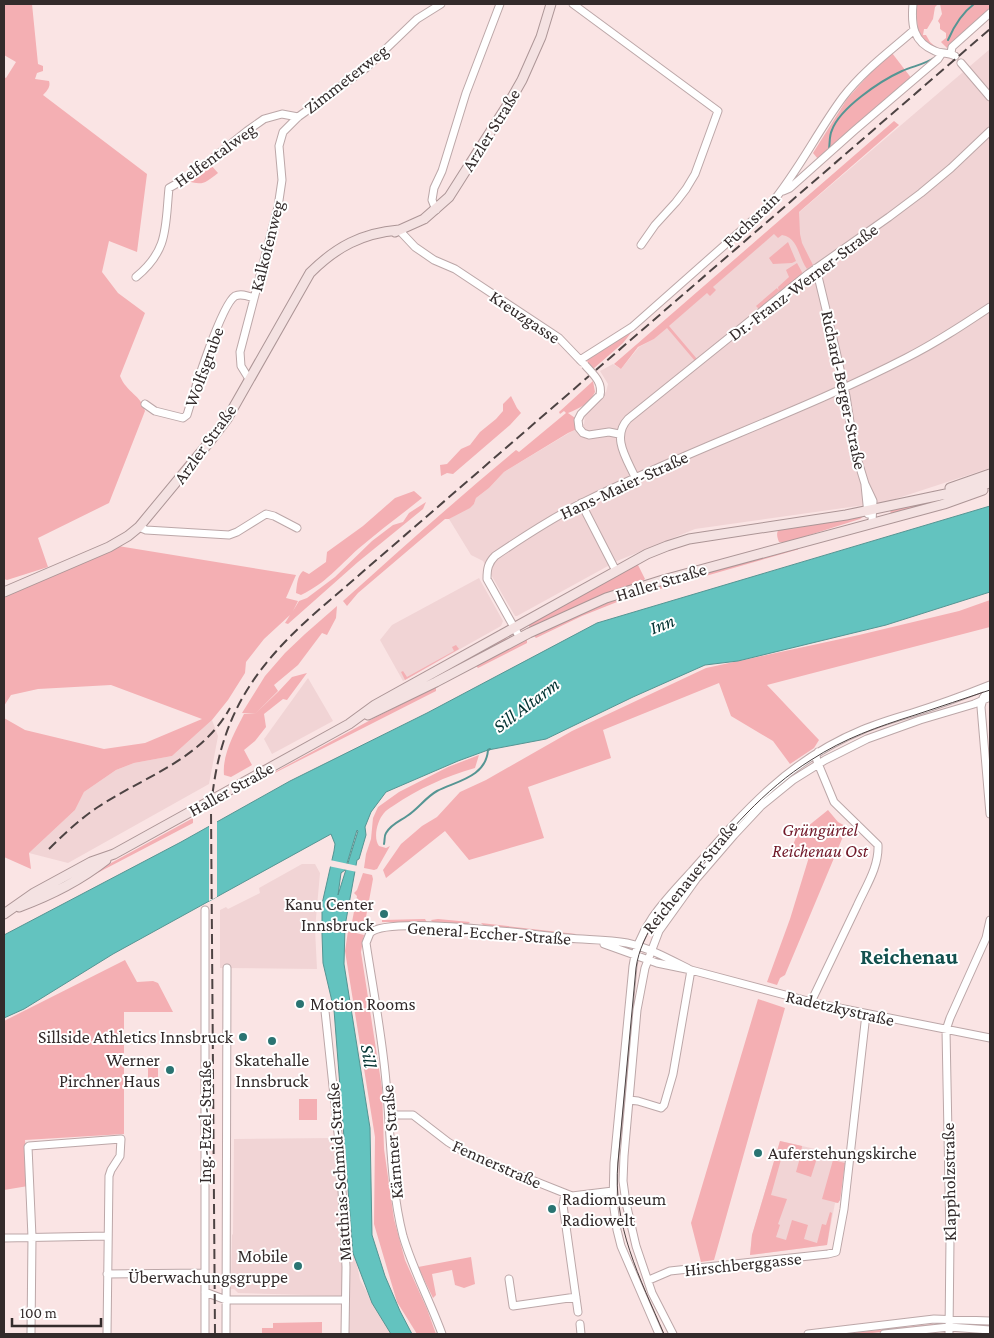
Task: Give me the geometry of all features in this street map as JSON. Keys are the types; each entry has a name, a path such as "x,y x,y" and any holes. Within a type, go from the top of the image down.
{"main road":[{"name":"Arzler Straße","path":"4,592 108,547 128,536 139,527 227,419 310,273 334,253 365,236 379,232 399,230 424,219 436,210 448,197 510,101 530,64 551,4"},
{"name":"Haller Straße","path":"927,496 990,474"},
{"name":"Haller Straße","path":"349,724 375,705 647,554 667,546 689,539 776,528 870,510 927,496 960,491 990,482"},
{"name":"Haller Straße","path":"6,913 37,901 95,869 114,854 349,724 436,682 562,617 606,598 779,545 944,504 990,488"},
{"path":"944,504 990,493"}],"street":[{"name":"Zimmeterweg","path":"298,117 366,68 417,19 441,4"},
{"path":"436,210 432,200 434,188 442,170 466,93 500,4"},
{"path":"573,4 718,111 695,174 676,202 655,224 641,246"},
{"path":"913,4 911,22 913,31 923,43 935,52 942,53 953,54 952,47 990,13"},
{"name":"Fuchsrain","path":"582,362 632,327 770,206 782,191 844,96 871,67 913,31"},
{"path":"782,191 790,188 938,59 942,53"},
{"path":"961,63 990,97"},
{"name":"Helfentalweg","path":"136,277 153,262 161,248 169,188 192,176 264,119 282,114 298,117"},
{"name":"Kalkofenweg","path":"249,379 240,366 240,352 278,208 282,180 279,146 283,132 298,117"},
{"name":"Dr.-Franz-Werner-Straße","path":"619,434 622,426 628,419 816,268 910,202 951,168 990,131"},
{"name":"Kreuzgasse","path":"399,230 415,247 434,260 455,269 560,338 600,384 600,395 581,414 578,420 579,428 589,435 609,432 619,434"},
{"name":"Richard-Berger-Straße","path":"816,268 827,309 844,388 854,448 865,484 872,523"},
{"name":"Wolfsgrube","path":"145,404 155,411 183,418 187,416 200,372 224,313 234,297 241,294 254,298"},
{"name":"Hans-Maier-Straße","path":"520,638 487,579 489,562 495,556 548,521 581,504 635,477 844,388 932,344 990,307"},
{"path":"619,434 621,446 635,477"},
{"name":"Haller Straße","path":"581,504 616,571"},
{"path":"139,527 146,530 229,535 266,514 272,515 297,528"},
{"name":"Reichenauer Straße","path":"659,1334 621,1246 614,1214 612,1191 635,954 642,934 662,906 736,820 784,775 818,752 862,730 990,685"},
{"path":"990,689 982,700 981,710 990,814"},
{"name":"Reichenauer Straße","path":"672,1334 656,1301 632,1234 624,1188 624,1156 637,1010 644,972 660,931 675,907 700,874 739,829 775,794 797,777 818,764 884,732 974,704 990,697"},
{"path":"974,704 981,710"},
{"path":"811,1002 869,881 878,855 878,845 833,800 818,764 816,756 818,752"},
{"name":"Ing.-Etzel-Straße","path":"204,1334 205,910"},
{"path":"946,1030 986,938 990,920"},
{"name":"General-Eccher-Straße","path":"366,943 373,930 409,926 478,928 620,942 651,951"},
{"name":"General-Eccher-Straße","path":"591,940 648,959"},
{"name":"Kärntner Straße","path":"366,943 384,1066 392,1169 404,1236 414,1269 442,1334"},
{"name":"Radetzkystraße","path":"651,951 676,965"},
{"name":"Radetzkystraße","path":"648,959 688,968 811,1002 990,1038"},
{"name":"Ing.-Etzel-Straße","path":"226,1334 227,968"},
{"path":"629,1100 662,1108 664,1105 674,1074 688,968"},
{"name":"Matthias-Schmid-Straße","path":"325,1011 340,1152 346,1267 345,1334"},
{"name":"Hirschberggasse","path":"649,1280 670,1272 836,1252 853,1140 866,1014"},
{"name":"Klappholzstraße","path":"946,1030 949,1331"},
{"name":"Fennerstraße","path":"389,1115 413,1115 448,1142 469,1154 565,1194 572,1196 612,1191"},
{"path":"31,1334 32,1237 29,1146 121,1139 120,1156 110,1170 109,1176 107,1334"},
{"path":"565,1194 563,1205 578,1312"},
{"path":"4,1238 108,1236"},
{"path":"107,1274 205,1273"},
{"path":"509,1279 513,1306 576,1297"},
{"path":"205,1292 226,1300 345,1300"},
{"path":"808,1334 932,1320 990,1321"},
{"path":"580,1324 581,1334"},
{"path":"884,1334 990,1330"}],"shaded area":[{"path":"990,49 990,468 886,502 695,529 617,561 515,616 483,561 471,555 449,519 474,504 476,498 489,488 504,472 584,424 589,406 606,392 608,384 600,371 613,364 621,369 639,347 654,339 742,261"},
{"path":"479,578 503,621 501,626 403,681 380,640 392,625"},
{"path":"308,678 333,721 272,754 264,739"},
{"path":"212,720 218,736 209,784 68,863 29,853 75,810 84,792 116,770 134,763 172,756"},
{"path":"302,864 315,864 320,873 315,929 317,969 220,968 220,910 226,907 228,909 260,893 259,888"},
{"path":"333,1138 360,1280 391,1334 341,1334 342,1296 238,1293 231,1289 234,1139"},
{"path":"780,1141 846,1156 840,1200 838,1203 835,1203 827,1245 750,1255 752,1235"}],"green space":[{"path":"4,4 32,4 38,64 43,66 43,71 37,73 35,79 49,81 48,89 43,95 147,174 137,252 109,241 102,272 118,293 145,313 120,376 126,386 141,401 145,411 109,503 38,538 48,567 7,580 4,579 4,77 6,78 16,62 4,55"},
{"path":"916,4 938,4 935,7 933,19 927,29 924,29 923,35 926,35 930,42 938,49 920,36 917,26"},
{"path":"940,4 990,4 990,10 947,48 941,42 946,38 946,33 940,29 938,21 942,14"},
{"path":"892,53 912,79 818,159 813,153 847,99 873,70"},
{"path":"894,121 899,125 799,212 802,243 813,265 807,269 792,240 782,235 778,238 774,234 713,287 716,290 710,296 707,293 669,326 697,359 695,361 667,328 654,339 638,347 621,369 614,364"},
{"path":"210,164 218,173 209,180 203,183 195,183 185,180"},
{"path":"788,242 796,261 773,264 769,258"},
{"path":"797,263 803,274 779,293 778,287 789,277 786,270"},
{"path":"777,288 779,291 776,296 759,309 756,306"},
{"path":"635,328 623,343 593,369 587,361 588,357"},
{"path":"593,381 595,392 590,400 568,413 578,420 579,428 504,472 489,488 476,498 470,508 449,519 445,519 358,593 347,606 343,601 494,468 516,450 519,452 566,413 564,411 560,414 559,412"},
{"path":"511,396 521,413 510,425 453,474 447,473 441,476 440,465 447,464 461,449 470,445 480,432 503,411 503,404"},
{"path":"990,486 891,515 890,509"},
{"path":"414,491 422,498 366,542 318,585 301,595 296,593 298,578 303,571 309,574 326,562 327,552 363,526 395,498"},
{"path":"426,502 423,509 358,562 288,624 285,623 290,615 264,639 246,662 245,673 228,700 212,720 172,756 134,763 116,770 84,792 75,810 29,853 31,869 4,857 4,718 25,730 104,749 145,743 202,719 111,685 38,689 11,695 4,706 4,592 118,546 296,575 286,598 298,601 293,611 299,601 307,598 335,577 372,541 393,525 403,522 409,513"},
{"path":"865,515 860,519 784,543 779,542 777,534 779,529"},
{"path":"797,548 798,550 622,600 582,616 536,638 533,635 619,598"},
{"path":"637,563 645,579 638,585 530,628 528,624"},
{"path":"990,600 990,627 767,685 819,740 814,748 790,764 773,741 731,716 719,683 603,730 611,758 528,787 544,838 469,860 445,831 386,878 383,870 401,844 422,826 437,817 460,792 486,780 572,731 706,668 859,635 959,611"},
{"path":"337,606 336,618 327,635 322,633 298,665 274,685 278,691 256,713 279,691 292,677 307,673 287,700 283,699 264,714 266,727 255,741 244,750 252,765 231,777 224,775 227,751 244,714 256,714 242,713 265,676 285,653"},
{"path":"510,634 505,640 372,711"},
{"path":"527,639 527,643 478,668 476,666"},
{"path":"456,645 459,649 405,680 401,672 403,671 407,677 454,651 452,647"},
{"path":"436,687 436,691 249,786 376,717"},
{"path":"479,755 475,768 432,784 386,811 378,825 376,839 379,846 386,848 390,846 377,869 364,868 371,839 373,818 378,807 399,792 448,767"},
{"name":"Grüngürtel Reichenau Ost","path":"828,810 838,822 847,827 785,975 780,978 777,985 767,982 790,919 809,857 791,850 797,835"},
{"path":"193,818 193,823 82,881 82,879"},
{"path":"363,873 372,875 373,879 366,917 358,931 352,922 357,896 354,893 357,890"},
{"path":"425,919 428,924 420,922 382,922 382,920"},
{"path":"431,920 470,922 467,925 438,922 434,924"},
{"path":"481,923 576,934 483,925"},
{"path":"348,931 364,935 361,952 382,1088 384,1149 394,1219 405,1260 436,1334 417,1334 397,1302 374,1224 375,1137 345,951"},
{"path":"125,960 137,982 153,981 158,983 173,1012 124,1012 124,1134 25,1140 28,1186 4,1190 4,1021"},
{"path":"758,999 785,1008 714,1260 701,1262 691,1223"},
{"path":"148,1063 158,1063 158,1085 148,1085"},
{"path":"299,1099 317,1099 317,1120 299,1120"},
{"path":"780,1141 802,1146 801,1154 784,1149 771,1195 787,1199 778,1224 780,1225 776,1237 786,1240 792,1220 808,1225 804,1239 817,1243 822,1224 826,1225 830,1212 832,1213 827,1245 750,1255 752,1235"},
{"path":"801,1154 817,1158 811,1177 796,1172"},
{"path":"833,1160 845,1163 838,1203 822,1199"},
{"path":"471,1257 475,1284 464,1288 455,1285 452,1270 432,1274 436,1295 433,1298 418,1267"},
{"path":"322,1322 322,1334 262,1334 262,1328 273,1328 273,1323"},
{"path":"933,1324 933,1326 864,1334 841,1334"}],"water":[{"name":"Inn","path":"990,506 990,592 886,625 738,661 705,665 546,739 488,750 386,792 371,812 365,827 366,835 359,859 357,860 345,926 344,964 370,1128 372,1235 385,1276 412,1334 391,1334 372,1303 353,1253 334,1010 323,963 322,904 335,844 331,834 113,954 24,1009 4,1018 4,935 181,842 290,781 427,713 597,623","holes":["358,831 338,895 341,873 345,870"]}],"pier":[{"path":"217,819 217,897 209,901 209,823"},
{"path":"330,860 358,866 357,872 328,866"}],"waterway":[{"path":"948,40 959,20 974,4"},
{"path":"829,149 830,137 836,122 852,104 872,88 893,76 934,58"},
{"name":"Sill Altarm","path":"384,844 385,834 390,827 411,813 437,791 461,781 476,772 482,766 490,749"}],"tram line":[{"path":"664,1334 630,1251 619,1208 617,1185 636,968 639,955 650,930 674,895 733,828 762,798 794,772 836,745 862,734 990,690"}],"railway":[{"path":"215,1334 211,809 221,750 241,700 272,656 314,614 990,29"},
{"path":"49,849 72,827 98,807 188,754 218,726 230,708"}],"place":[{"name":"Kanu Center Innsbruck","path":"384,914"},
{"name":"Motion Rooms","path":"300,1004"},
{"name":"Sillside Athletics Innsbruck","path":"243,1037"},
{"name":"Skatehalle Innsbruck","path":"272,1041"},
{"name":"Werner Pirchner Haus","path":"170,1070"},
{"name":"Auferstehungskirche","path":"758,1153"},
{"name":"Radiomuseum Radiowelt","path":"552,1209"},
{"name":"Mobile Überwachungsgruppe","path":"298,1266"}],"district":[{"name":"Reichenau","path":"909,956"}],"water label":[{"name":"Sill","path":"369,1056"}]}
